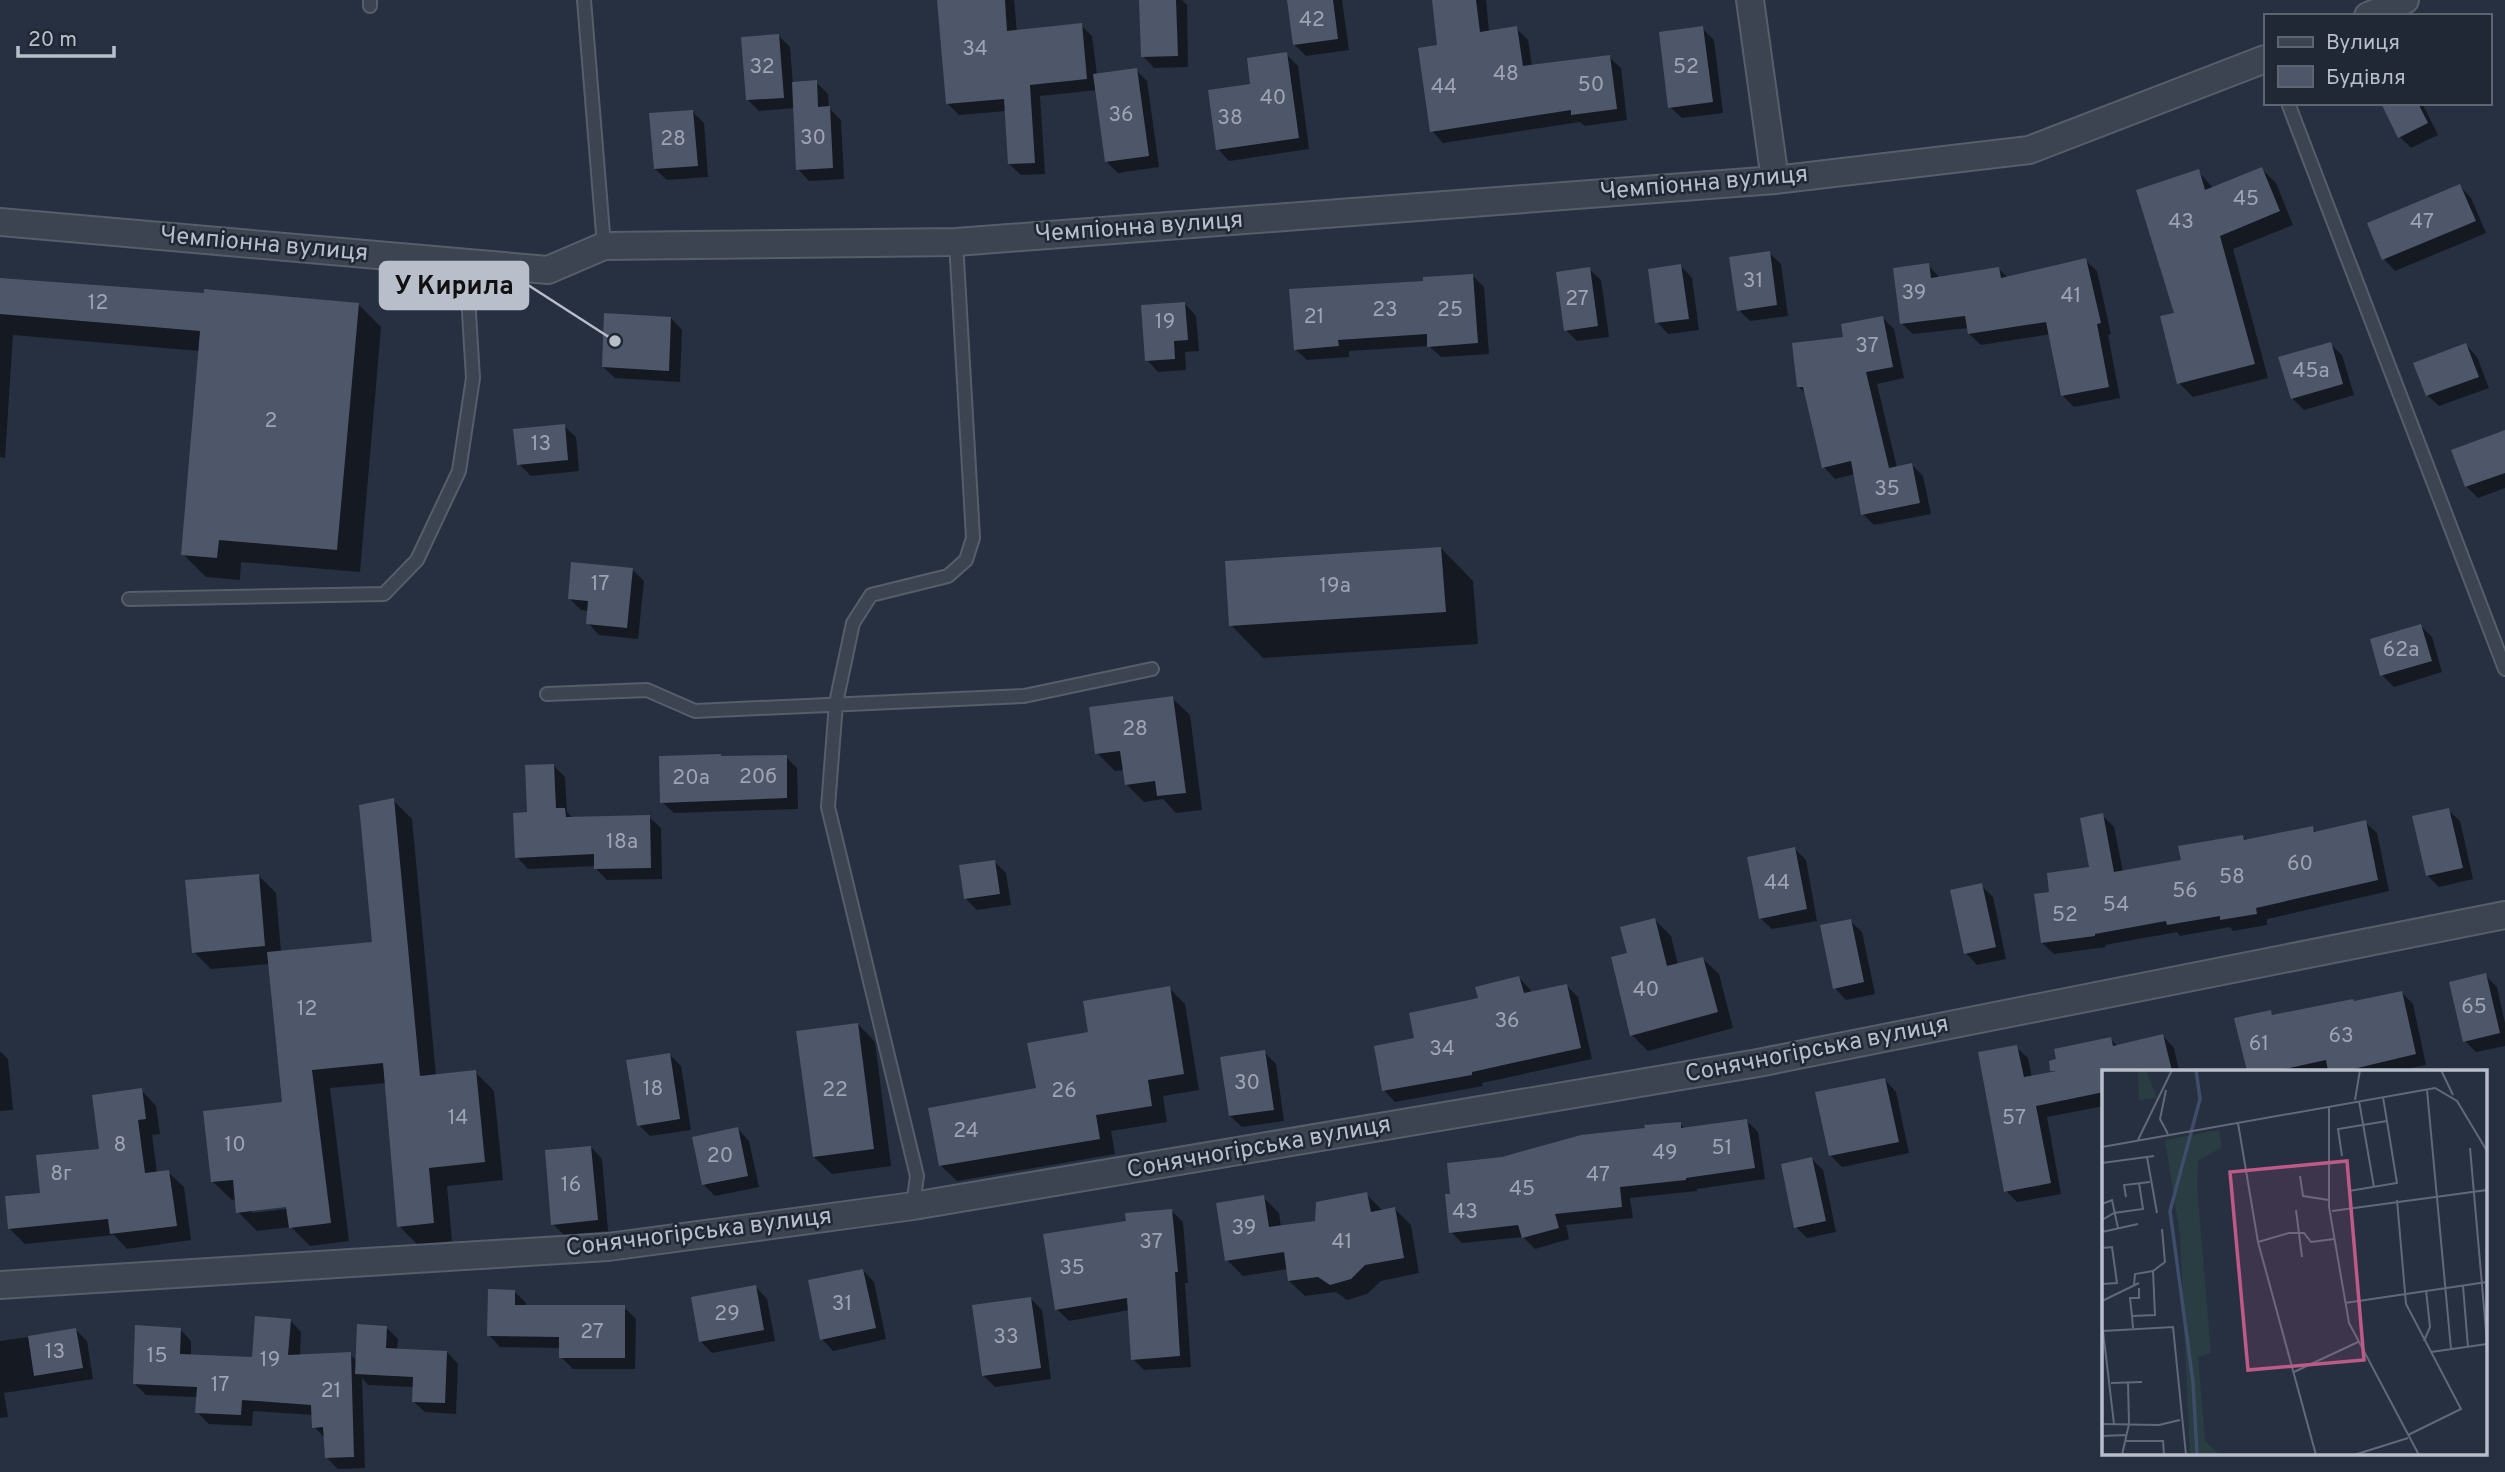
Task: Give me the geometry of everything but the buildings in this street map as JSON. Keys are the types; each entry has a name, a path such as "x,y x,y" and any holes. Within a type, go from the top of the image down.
{"street":[{"path":"1750,0 1774,180"},
{"path":"2373,14 2405,0"},
{"name":"Чемпіонна вулиця","path":"0,222 548,270 604,246 956,242 1774,180 2029,150 2264,59"},
{"name":"Сонячногірська вулиця","path":"0,1285 608,1247 913,1206 1758,1063 2505,915"}],"lane":[{"path":"584,0 604,246"},
{"path":"2289,105 2505,669"},
{"path":"913,1206 917,1175 828,807 836,703 853,623 871,595 948,576 966,560 973,538 956,242"},
{"path":"129,599 384,594 416,560 459,471 473,378 466,263"},
{"path":"547,694 647,690 695,711 1024,696 1152,669"}],"place":[{"name":"У Кирила","path":"615,341"}]}
